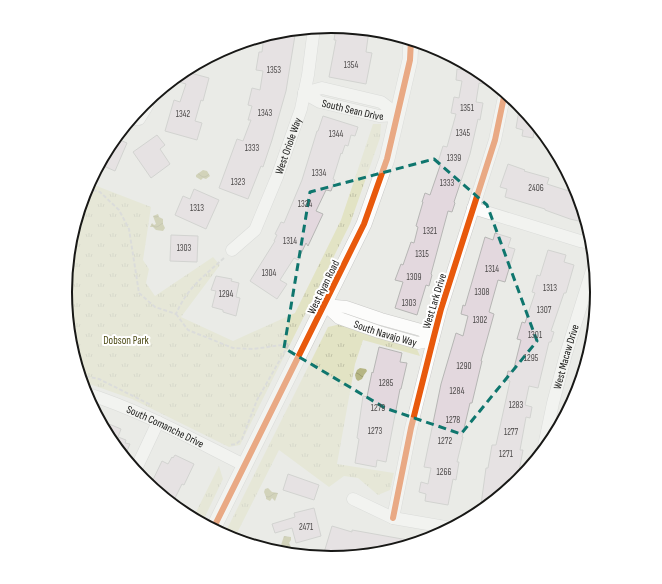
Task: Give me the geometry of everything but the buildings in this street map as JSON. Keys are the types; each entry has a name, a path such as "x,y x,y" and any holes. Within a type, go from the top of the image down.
{"street":[{"name":"West Oriole Way","path":"232,250 255,230 277,177 301,109 313,34"},
{"name":"West Ryan Road","path":"216,524 364,224 388,159 410,60 411,46"},
{"name":"South Sean Drive","path":"304,93 320,102 379,116 398,115"},
{"name":"West Lark Drive","path":"393,518 411,428 432,340 495,140 504,99"},
{"path":"473,208 585,242"},
{"name":"West Macaw Drive","path":"547,435 566,354 589,279"},
{"name":"South Navajo Way","path":"325,305 339,318 379,332 418,343 432,340"},
{"name":"South Comanche Drive","path":"94,396 158,422 244,465"},
{"path":"138,465 158,422"},
{"path":"353,499 393,518 441,526"}],"path":[{"path":"93,190 100,192 119,210 129,229 140,293 155,307 176,314 188,330 233,348 253,349 289,344 257,400 242,439 236,444 228,445"},
{"path":"176,314 182,300 197,282 232,250"},
{"path":"87,376 99,379 154,406"}],"highlighted area":[{"path":"434,159 487,205 537,341 461,434 385,408 284,348 310,192"}],"green space":[{"name":"Dobson Park","path":"373,124 381,124 380,138 350,224 240,445 229,447 132,399 89,384 77,343 74,326 72,292 74,258 77,241 86,209 95,185 151,207 143,260 149,269 146,283 155,296 213,257 220,265 181,317 233,341 295,313 341,220"},
{"path":"341,324 416,347 420,356 363,340 355,364 337,464 394,473 390,490 378,495 358,478 344,476 329,487 279,450 237,533 227,529 328,327"},
{"path":"219,466 223,479 204,518 196,513"}],"water":[{"path":"203,170 207,171 210,176 201,180 196,177 196,175"},
{"path":"158,214 159,217 163,219 165,228 163,231 150,227 152,223 154,225 156,224 153,216"},
{"path":"360,368 366,369 367,371 362,379 358,381 355,375 357,370"},
{"path":"268,488 272,492 278,493 275,501 272,498 270,501 266,499 264,492 265,489"},
{"path":"284,536 291,537 289,543 291,548 281,545"}],"cycle path":[{"path":"216,524 364,224 387,159 410,60 411,46"},
{"path":"393,518 411,428 441,309 495,140 504,99"}]}
